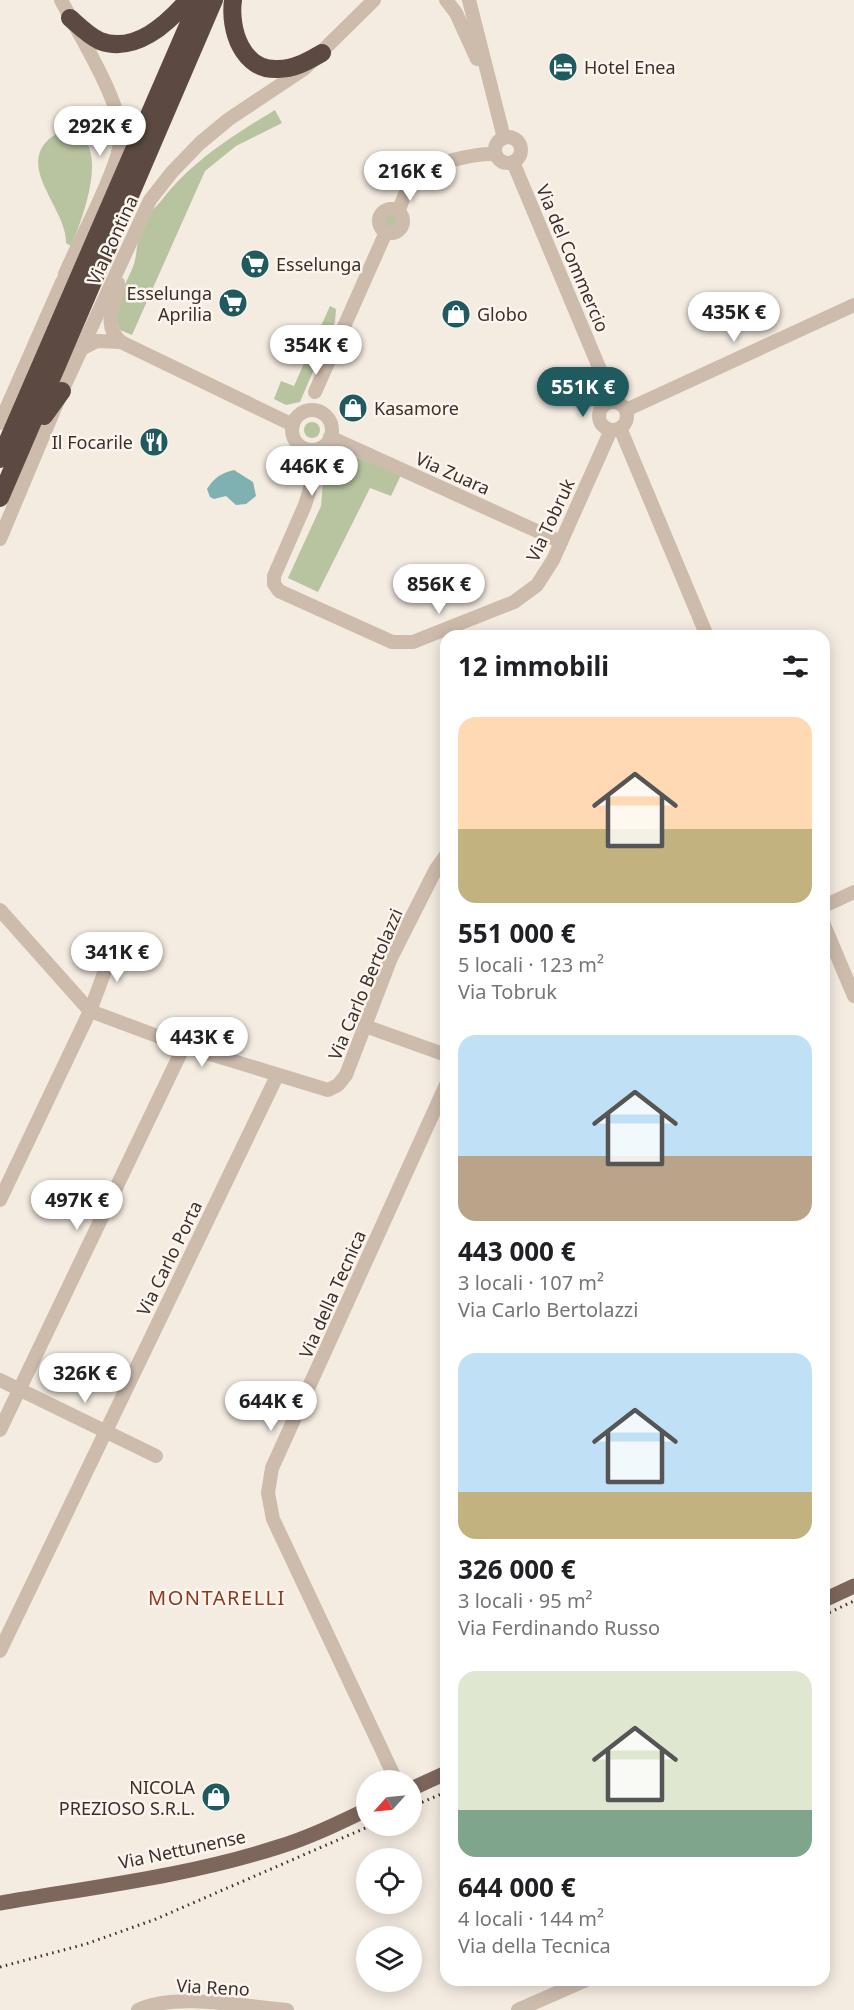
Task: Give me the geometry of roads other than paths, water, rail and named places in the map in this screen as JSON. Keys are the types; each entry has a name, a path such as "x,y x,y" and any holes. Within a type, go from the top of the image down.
{"highway":[{"path":"70,18 100,41 130,42 160,27 188,0"},
{"path":"0,459 199,0"},
{"path":"0,498 214,0"},
{"path":"233,0 233,24 237,38 246,55 258,65 286,69 300,65 322,53"},
{"path":"55,334 64,283"},
{"path":"23,447 62,391"}],"main road":[{"path":"830,1597 854,1586"},
{"path":"422,1784 440,1776"},
{"name":"Via Nettunense","path":"0,1903 177,1873 229,1861 298,1840 356,1814"}],"street":[{"name":"Via Pontina","path":"0,423 64,283 115,161 120,134 108,95 61,0"},
{"name":"Via Pontina","path":"0,539 62,391 144,210 180,163 230,119 288,81 322,53 374,0"},
{"path":"446,0 463,28 494,102"},
{"path":"470,0 504,138"},
{"path":"504,138 515,139 521,146 520,155 513,162 503,163 495,154 495,144 504,138"},
{"path":"313,412 315,392 386,232 379,223 381,216 390,210 398,213 412,182 427,170 478,154 495,154"},
{"name":"Via del Commercio","path":"513,162 601,372 610,402"},
{"path":"117,270 118,287 110,319 113,333 121,342 293,425"},
{"path":"626,410 854,305"},
{"path":"81,349 97,341 121,342"},
{"path":"616,429 627,420 626,410 620,403 610,402 601,409 599,416 603,425 616,429 704,630"},
{"path":"293,425 313,412"},
{"path":"293,425 293,437 312,450 330,437 331,425 313,412"},
{"name":"Via Tobruk","path":"442,630 521,598 544,577 616,429"},
{"name":"Via Zuara","path":"330,437 561,542"},
{"name":"Via Tobruk","path":"312,450 312,482 305,505 273,578 275,586 279,591 394,642 413,642 440,631"},
{"name":"Via Carlo Bertolazzi","path":"90,1011 184,1046 277,1076 322,1090 333,1089 346,1076 391,958 440,862"},
{"path":"830,903 854,892"},
{"path":"0,910 90,1011"},
{"path":"830,939 854,996"},
{"path":"0,1200 90,1011 115,944"},
{"path":"365,1026 440,1053"},
{"path":"0,1430 184,1046"},
{"name":"Via Carlo Porta","path":"0,1651 277,1076"},
{"name":"Via della Tecnica","path":"391,1770 273,1519 268,1484 272,1468 440,1098"},
{"path":"0,1380 156,1456"},
{"path":"518,2010 572,1986"},
{"name":"Via Reno","path":"138,2010 160,2003 179,2002 287,2010"}],"water":[{"path":"234,470 253,482 256,496 246,504 236,505 226,496 214,499 210,497 207,489 212,482 218,476"}],"railway":[{"path":"830,1612 854,1601"},
{"path":"422,1802 440,1795"},
{"path":"0,1967 86,1944 156,1919 356,1832"}],"place":[{"name":"Hotel Enea","path":"563,67"},
{"name":"Esselunga","path":"255,264"},
{"name":"Esselunga Aprilia","path":"233,303"},
{"name":"Globo","path":"456,314"},
{"name":"Kasamore","path":"353,408"},
{"name":"Il Focarile","path":"154,442"},
{"name":"NICOLA PREZIOSO S.R.L.","path":"216,1797"}],"district":[{"name":"MONTARELLI","path":"217,1597"}]}
